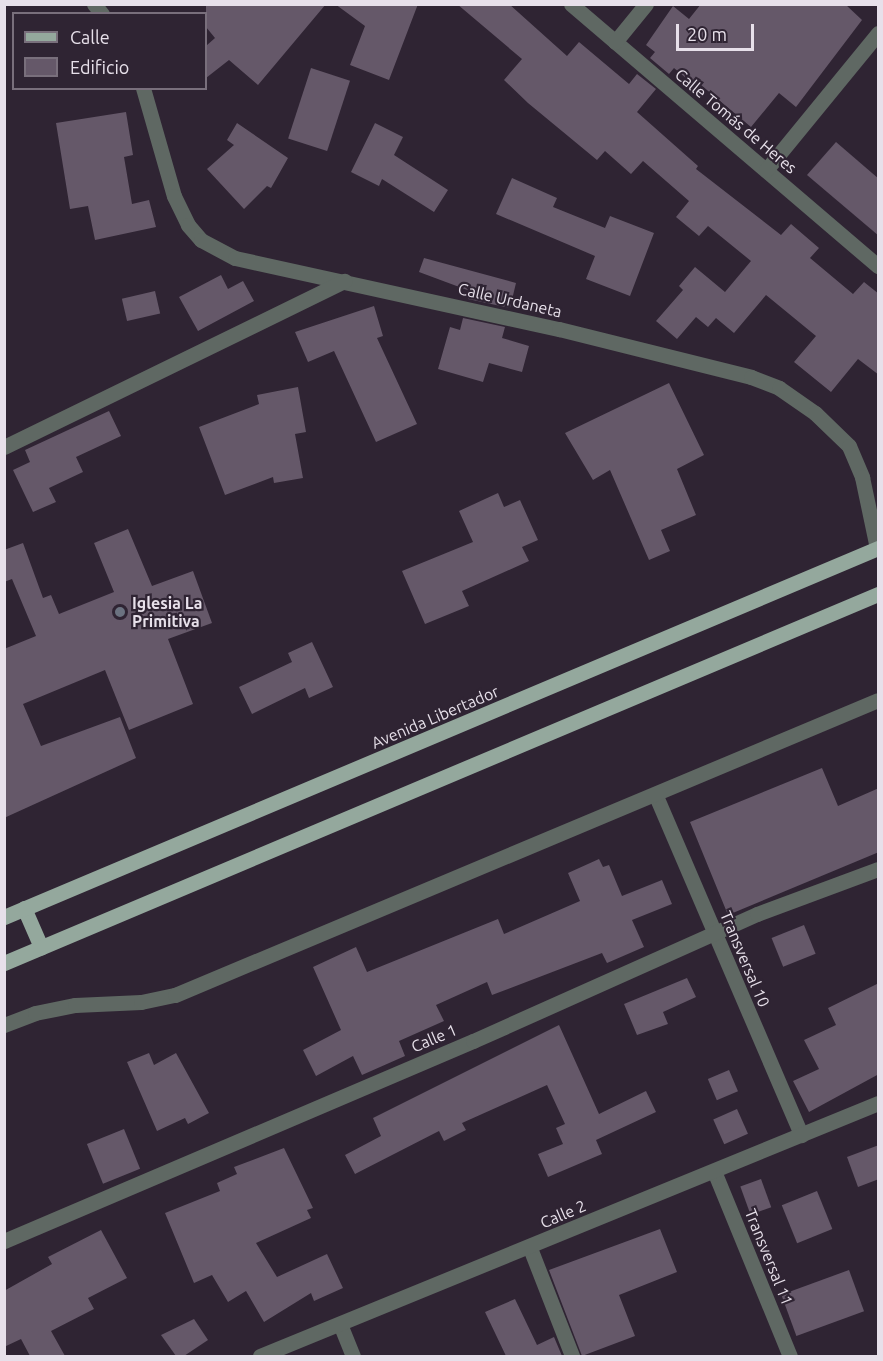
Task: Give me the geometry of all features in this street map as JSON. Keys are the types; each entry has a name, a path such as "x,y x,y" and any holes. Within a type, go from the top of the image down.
{"main road":[{"name":"Avenida Libertador","path":"4,917 878,548"},
{"path":"4,963 879,594"},
{"path":"24,908 41,947"}],"street":[{"name":"Calle Tomás de Heres","path":"571,4 879,266"},
{"path":"615,42 646,4"},
{"path":"766,170 879,33"},
{"name":"Calle Urdaneta","path":"144,90 174,196 188,225 201,240 235,258 559,329 751,377 779,388 814,412 849,446 862,477 878,548"},
{"path":"4,447 345,282"},
{"path":"4,1025 35,1013 75,1005 141,1002 175,994 656,796 879,700"},
{"name":"Transversal 10","path":"656,796 801,1135"},
{"name":"Calle 1","path":"4,1241 715,933 879,869"},
{"name":"Calle 2","path":"260,1356 530,1248 879,1103"},
{"name":"Transversal 11","path":"714,1171 790,1356"},
{"path":"530,1248 572,1356"},
{"path":"340,1324 353,1356"}],"building":[{"path":"206,4 326,4 258,85 229,60 207,77 207,45 215,38 207,28"},
{"path":"335,4 418,4 389,80 350,65 365,26"},
{"path":"457,4 509,4 567,56 579,42 629,84 637,74 656,89 637,112 698,166 696,169 781,235 791,224 819,248 810,258 853,294 864,282 879,294 879,375 858,359 831,392 794,362 816,336 766,295 734,333 716,318 708,327 696,317 677,339 656,321 683,290 679,286 695,267 725,292 751,261 708,226 699,236 676,217 689,201 643,161 631,174 605,151 597,160 528,103 504,80 522,59"},
{"path":"701,4 845,4 862,20 796,107 779,93 751,127 701,85 699,89 674,68 669,74 650,58 655,52 646,45 673,6 689,19"},
{"path":"311,68 350,81 327,151 288,138"},
{"path":"126,112 133,155 124,157 132,204 149,200 156,227 95,240 88,206 70,209 56,123"},
{"path":"237,123 288,158 271,188 267,186 244,209 207,169 234,145 227,140"},
{"path":"375,123 403,137 394,155 448,190 434,212 382,179 379,186 351,172"},
{"path":"836,142 879,179 879,236 807,175"},
{"path":"512,178 557,198 553,207 605,228 610,216 654,233 630,296 586,279 595,256 496,214"},
{"path":"424,258 516,283 510,308 468,299 470,291 419,272"},
{"path":"221,275 228,289 243,281 254,301 198,331 179,297"},
{"path":"155,291 160,313 127,321 122,299"},
{"path":"374,306 383,336 377,338 417,424 376,442 334,351 308,362 295,332"},
{"path":"463,318 505,327 502,338 529,346 522,372 489,363 483,382 438,369 450,327 460,330"},
{"path":"669,383 704,455 677,469 696,515 661,530 670,551 649,560 610,470 593,480 565,433"},
{"path":"298,387 306,432 295,434 303,478 274,483 273,477 225,495 199,427 259,404 257,395"},
{"path":"109,411 121,436 76,457 83,472 49,488 56,502 33,512 13,470 30,462 25,450"},
{"path":"498,493 504,507 520,500 538,540 522,547 529,561 462,591 469,606 425,624 402,571 473,542 459,511"},
{"path":"128,529 152,586 193,571 212,623 168,639 193,704 129,730 105,670 23,704 41,746 120,717 136,758 4,818 4,649 36,636 12,579 4,582 4,550 23,543 43,598 51,595 59,614 114,592 94,543"},
{"path":"312,642 333,687 309,698 305,688 252,714 239,687 292,662 288,653"},
{"path":"822,768 838,806 879,788 879,852 728,915 690,822"},
{"path":"599,859 603,867 609,865 622,896 662,880 672,904 632,920 644,947 607,963 602,953 492,995 487,982 436,1005 444,1021 399,1041 405,1056 362,1075 353,1056 316,1076 303,1050 341,1030 313,967 356,947 367,972 498,919 504,934 580,901 568,873"},
{"path":"804,925 816,954 783,967 772,938"},
{"path":"687,978 696,997 663,1012 668,1024 637,1035 624,1004"},
{"path":"879,983 879,1074 809,1112 793,1081 819,1069 804,1040 836,1025 828,1008"},
{"path":"559,1025 599,1114 646,1091 656,1112 596,1140 602,1154 548,1177 538,1154 563,1144 556,1128 565,1124 547,1085 462,1123 466,1130 444,1141 439,1131 355,1174 345,1155 381,1136 373,1118"},
{"path":"149,1053 154,1065 176,1053 209,1113 188,1124 185,1118 157,1131 127,1062"},
{"path":"729,1070 738,1091 717,1100 708,1079"},
{"path":"737,1109 748,1134 724,1144 713,1120"},
{"path":"124,1129 140,1169 103,1184 87,1144"},
{"path":"879,1145 879,1179 858,1187 847,1157"},
{"path":"284,1148 313,1208 307,1210 311,1218 256,1243 277,1277 327,1254 343,1288 314,1301 311,1293 264,1322 246,1291 228,1302 212,1275 194,1283 165,1213 220,1191 217,1183 237,1174 234,1167"},
{"path":"761,1179 771,1207 751,1215 740,1187"},
{"path":"817,1191 832,1229 797,1243 782,1205"},
{"path":"660,1229 677,1272 619,1295 635,1336 582,1356 549,1270"},
{"path":"101,1230 127,1278 88,1298 94,1309 51,1331 65,1356 30,1356 21,1339 4,1347 4,1291 52,1264 48,1257"},
{"path":"849,1270 864,1311 796,1336 781,1295"},
{"path":"515,1299 537,1345 554,1337 562,1356 506,1356 485,1312"},
{"path":"194,1319 208,1340 184,1356 176,1356 161,1335"}],"place":[{"name":"Iglesia La Primitiva","path":"120,612"}]}
